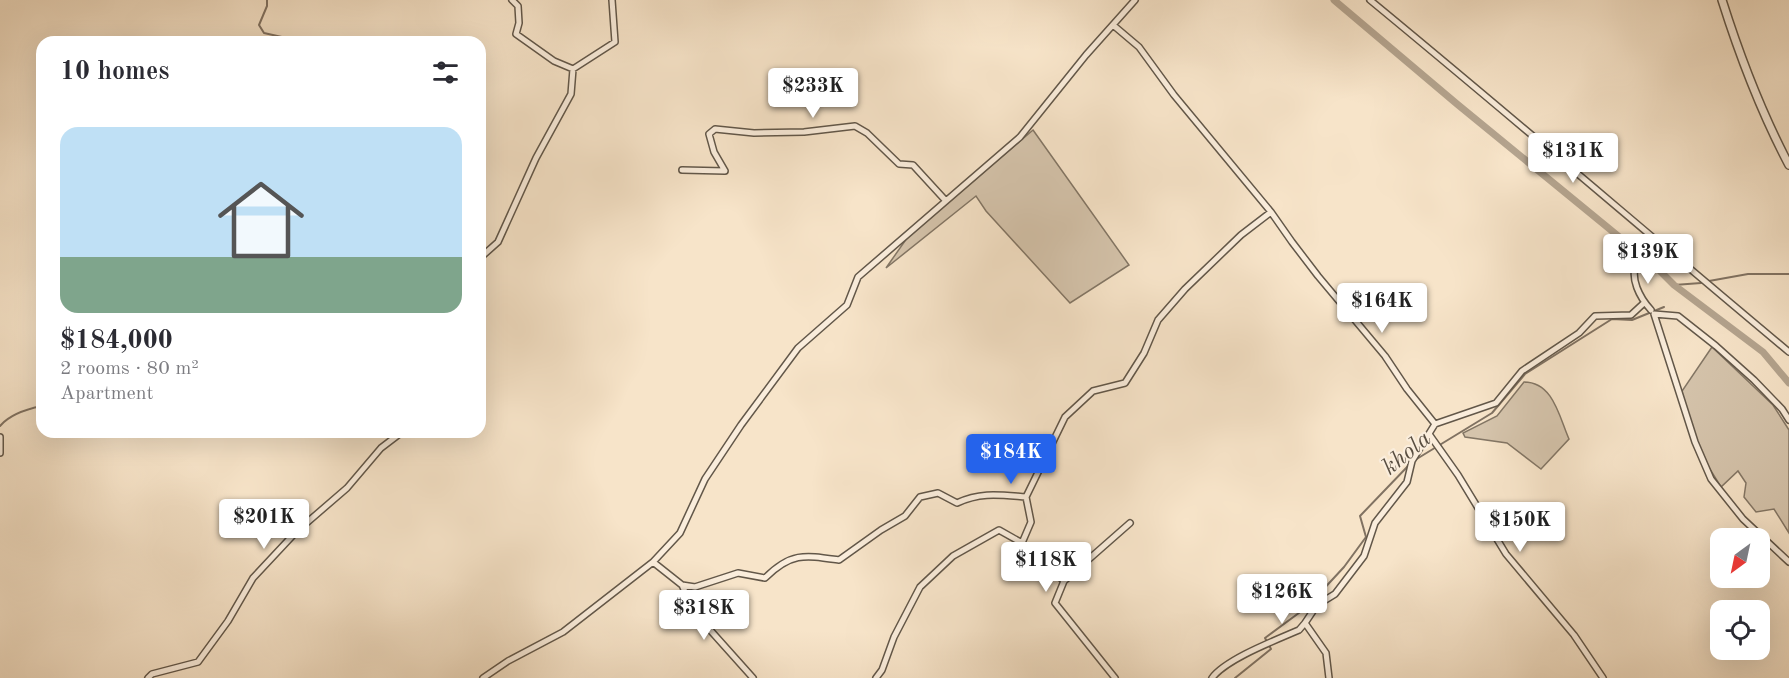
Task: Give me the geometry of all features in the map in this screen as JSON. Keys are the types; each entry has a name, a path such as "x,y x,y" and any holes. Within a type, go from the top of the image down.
{"street":[{"path":"512,0 519,6 519,23 516,34 554,61 573,69"},
{"path":"573,69 615,42 612,0"},
{"path":"483,678 508,661 563,632 653,562 680,533 705,479 741,425 798,348 847,304 858,277 1020,137 1086,55 1135,0"},
{"path":"1370,0 1789,352"},
{"path":"1722,0 1735,41 1769,126 1789,165"},
{"path":"1113,25 1139,47 1174,95 1271,212 1292,242 1385,356 1407,390 1436,424"},
{"path":"486,253 498,242 536,158 571,94 573,69"},
{"path":"682,170 725,171 714,152 709,134 715,129 764,133 804,132 855,126 867,133 899,164 913,165 946,201"},
{"path":"1022,543 1031,522 1026,497 1065,417 1094,391 1125,383 1144,352 1158,320 1185,289 1241,235 1271,212"},
{"path":"1651,310 1644,303 1635,285 1636,264 1655,240"},
{"path":"1212,678 1216,672 1299,630 1317,605 1335,594 1364,556 1375,523 1407,482 1412,461 1436,424 1496,403 1522,371 1579,333 1595,316 1630,315 1644,303"},
{"path":"1789,420 1782,409 1754,380 1678,316 1654,314 1695,442 1711,479 1743,519 1789,562"},
{"path":"1429,434 1458,475 1506,554 1574,635 1603,678"},
{"path":"0,437 0,453"},
{"path":"148,678 152,674 198,662 228,621 253,578 296,532 347,488 381,448 394,438"},
{"path":"682,585 695,587 738,573 765,578 785,560 808,556 839,560 905,516 920,497 938,493 957,503 981,495 1026,497"},
{"path":"1115,678 1055,603 1064,581 1130,523"},
{"path":"876,678 882,670 894,637 920,587 953,556 999,530 1022,543 1064,581"},
{"path":"653,562 682,585 694,612 753,678"},
{"path":"1305,623 1326,653 1329,678"}],"shaded area":[{"path":"1033,130 1129,265 1070,303 986,211 976,196 886,268 907,238"},
{"path":"1712,347 1773,405 1789,430 1789,533 1774,509 1756,512 1744,497 1746,483 1738,471 1721,487 1703,458 1680,394"},
{"path":"1524,382 1542,388 1548,394 1554,402 1569,439 1541,469 1507,443 1465,437 1463,433 1497,416"}],"waterway":[{"path":"267,0 267,6 259,25 264,33 277,36"},
{"path":"1334,0 1656,267 1674,285 1763,352 1789,383"},
{"name":"khola","path":"1709,281 1748,274 1789,274"},
{"name":"khola","path":"1674,285 1701,283"},
{"name":"khola","path":"1415,460 1492,413 1525,374 1612,319 1632,320 1664,307"},
{"path":"0,426 14,415 36,407"},
{"name":"khola","path":"1235,678 1271,649 1265,638 1307,607 1344,567 1366,537 1360,516 1409,465"}]}
